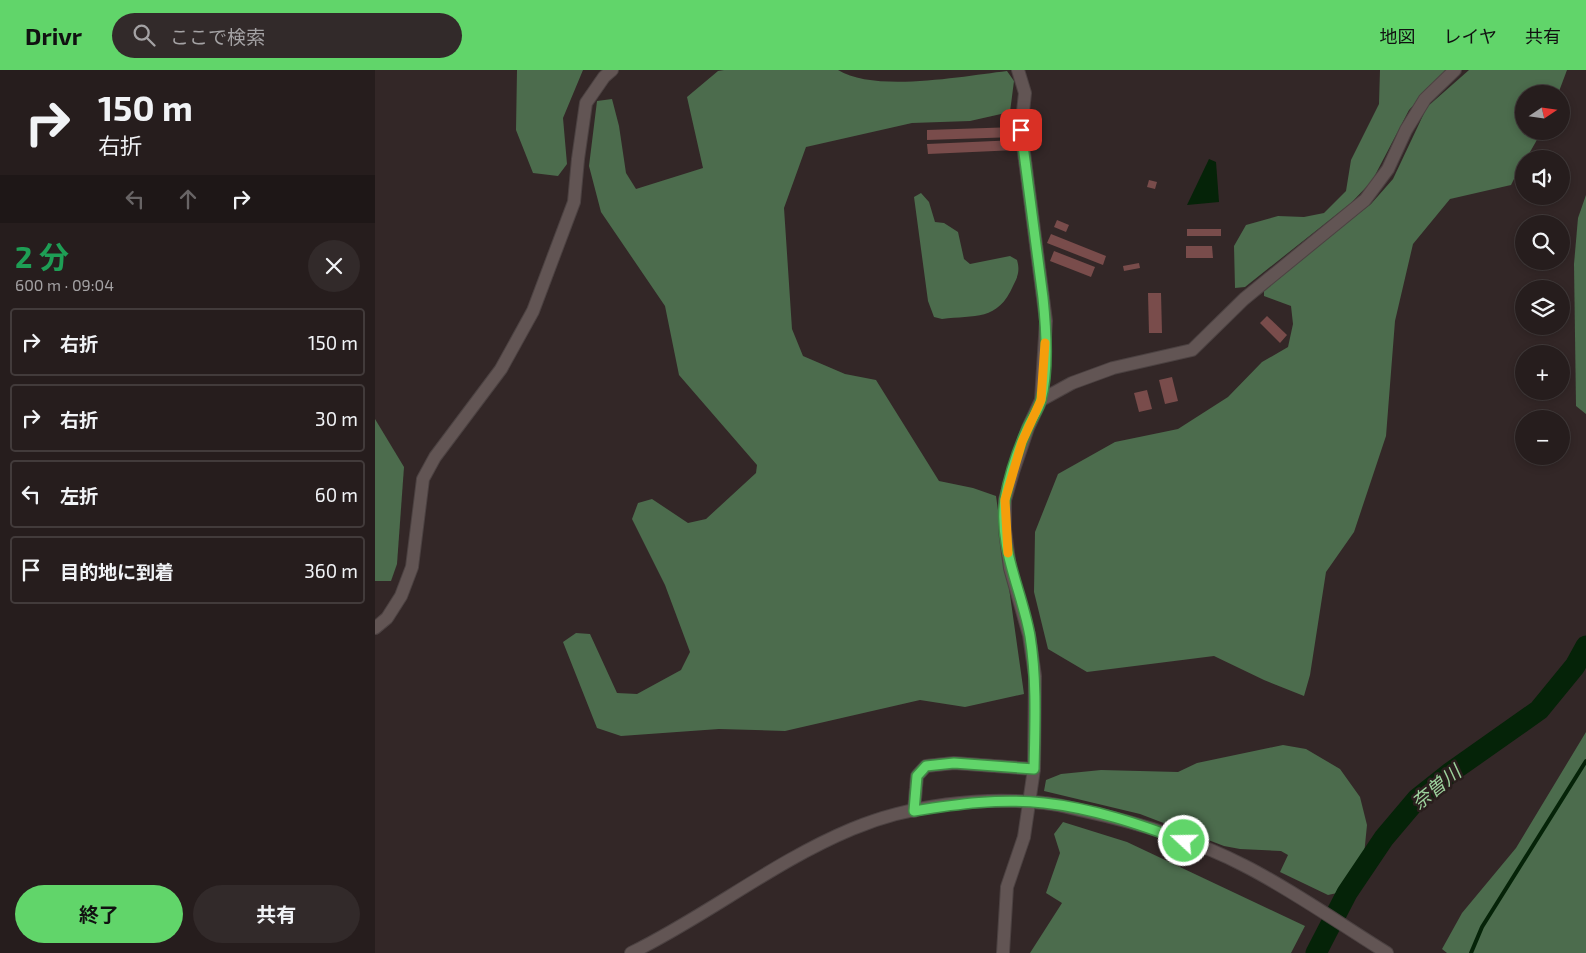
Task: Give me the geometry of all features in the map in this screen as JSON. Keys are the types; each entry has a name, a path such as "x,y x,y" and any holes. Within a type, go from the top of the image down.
{"street":[{"path":"375,628 387,618 401,596 412,567 423,479 435,457 501,369 533,310 574,202 586,103 604,77 612,70"},
{"path":"1003,953 1007,887 1024,837 1034,769 1035,676 1029,635 1010,568 1005,530 1005,500 1022,442 1041,400 1046,321 1021,130 1025,93 1018,70"},
{"path":"1041,400 1072,383 1113,368 1191,350 1244,298 1365,200 1388,169 1406,130 1425,100 1455,70"},
{"path":"914,811 917,776 926,766 954,763 1034,769"},
{"path":"631,953 709,910 775,867 851,830 878,820 914,811 964,803 1044,802 1132,821 1245,866 1387,953"}],"shaded area":[{"path":"517,70 583,70 563,118 567,164 558,176 533,173 516,130"},
{"path":"838,70 854,77 874,81 896,82 944,79 1007,71 1014,81 1010,112 970,121 912,123 806,147 784,208 792,329 803,356 845,374 876,380 939,481 973,488 996,496 1024,694 965,707 920,700 785,731 719,729 621,736 597,728 563,642 576,633 590,634 617,693 637,694 681,670 690,652 665,585 632,519 638,503 652,499 688,523 706,519 756,473 757,465 679,375 665,306 601,212 589,166 597,101 612,99 619,126 626,173 636,189 703,168 687,97 718,71"},
{"path":"1380,70 1447,70 1409,110 1372,181 1351,203 1245,287 1235,288 1234,246 1246,225 1278,216 1304,217 1324,213 1346,191 1351,160 1379,104"},
{"path":"1469,70 1567,70 1561,85 1515,85 1515,140 1537,140 1531,150 1515,150 1515,177 1511,185 1450,199 1413,244 1395,321 1386,436 1354,532 1326,572 1310,675 1304,696 1264,680 1214,656 1087,672 1048,649 1034,592 1035,532 1058,474 1115,442 1178,429 1228,397 1262,362 1288,347 1293,324 1291,306 1264,296 1264,286 1371,204 1393,179 1427,107"},
{"path":"1209,159 1216,162 1219,202 1187,205"},
{"path":"921,193 929,202 935,222 944,223 958,232 964,259 970,264 1010,256 1017,260 1018,270 1015,282 1007,297 993,311 975,316 942,319 934,317 928,301 914,197"},
{"path":"1586,195 1586,414 1576,406 1574,264 1578,218"},
{"path":"375,419 404,467 397,564 391,581 375,581"},
{"path":"1586,732 1586,953 1447,953 1442,949 1462,913 1516,848"},
{"path":"1283,745 1306,749 1340,769 1360,797 1367,825 1364,855 1337,893 1328,895 1280,872 1288,855 1281,851 1240,849 1224,846 1140,814 1044,791 1046,780 1061,774 1101,770 1178,772 1197,763"},
{"path":"1063,822 1127,842 1305,926 1291,953 1030,953 1062,903 1046,893 1060,853 1054,834"}],"building":[{"path":"1016,127 1016,137 927,140 927,130"},
{"path":"1017,140 1017,150 928,154 927,144"},
{"path":"1149,180 1157,182 1155,189 1147,187"},
{"path":"1057,220 1069,225 1066,232 1054,227"},
{"path":"1187,229 1221,229 1221,236 1187,236"},
{"path":"1051,234 1106,256 1103,265 1047,243"},
{"path":"1186,246 1212,246 1213,258 1186,258"},
{"path":"1054,251 1095,267 1091,277 1050,261"},
{"path":"1139,263 1140,268 1124,271 1123,266"},
{"path":"1148,293 1161,293 1162,333 1149,333"},
{"path":"1267,316 1287,335 1280,343 1260,323"},
{"path":"1172,377 1178,401 1165,404 1159,380"},
{"path":"1147,390 1152,409 1139,412 1134,393"}],"waterway":[{"name":"奈曽川","path":"1316,953 1347,893 1384,838 1417,799 1451,772 1539,710 1575,666 1586,646"},
{"path":"1471,953 1482,927 1586,761"}],"slow traffic":[{"path":"1008,553 1005,530 1005,500 1022,442 1041,400 1045,343"}],"route":[{"path":"1021,130 1046,321 1044,374 1041,400 1022,442 1005,500 1005,530 1010,568 1029,635 1035,676 1034,769 954,763 926,766 917,776 914,811 964,803 1044,802 1132,821 1184,841"}]}
